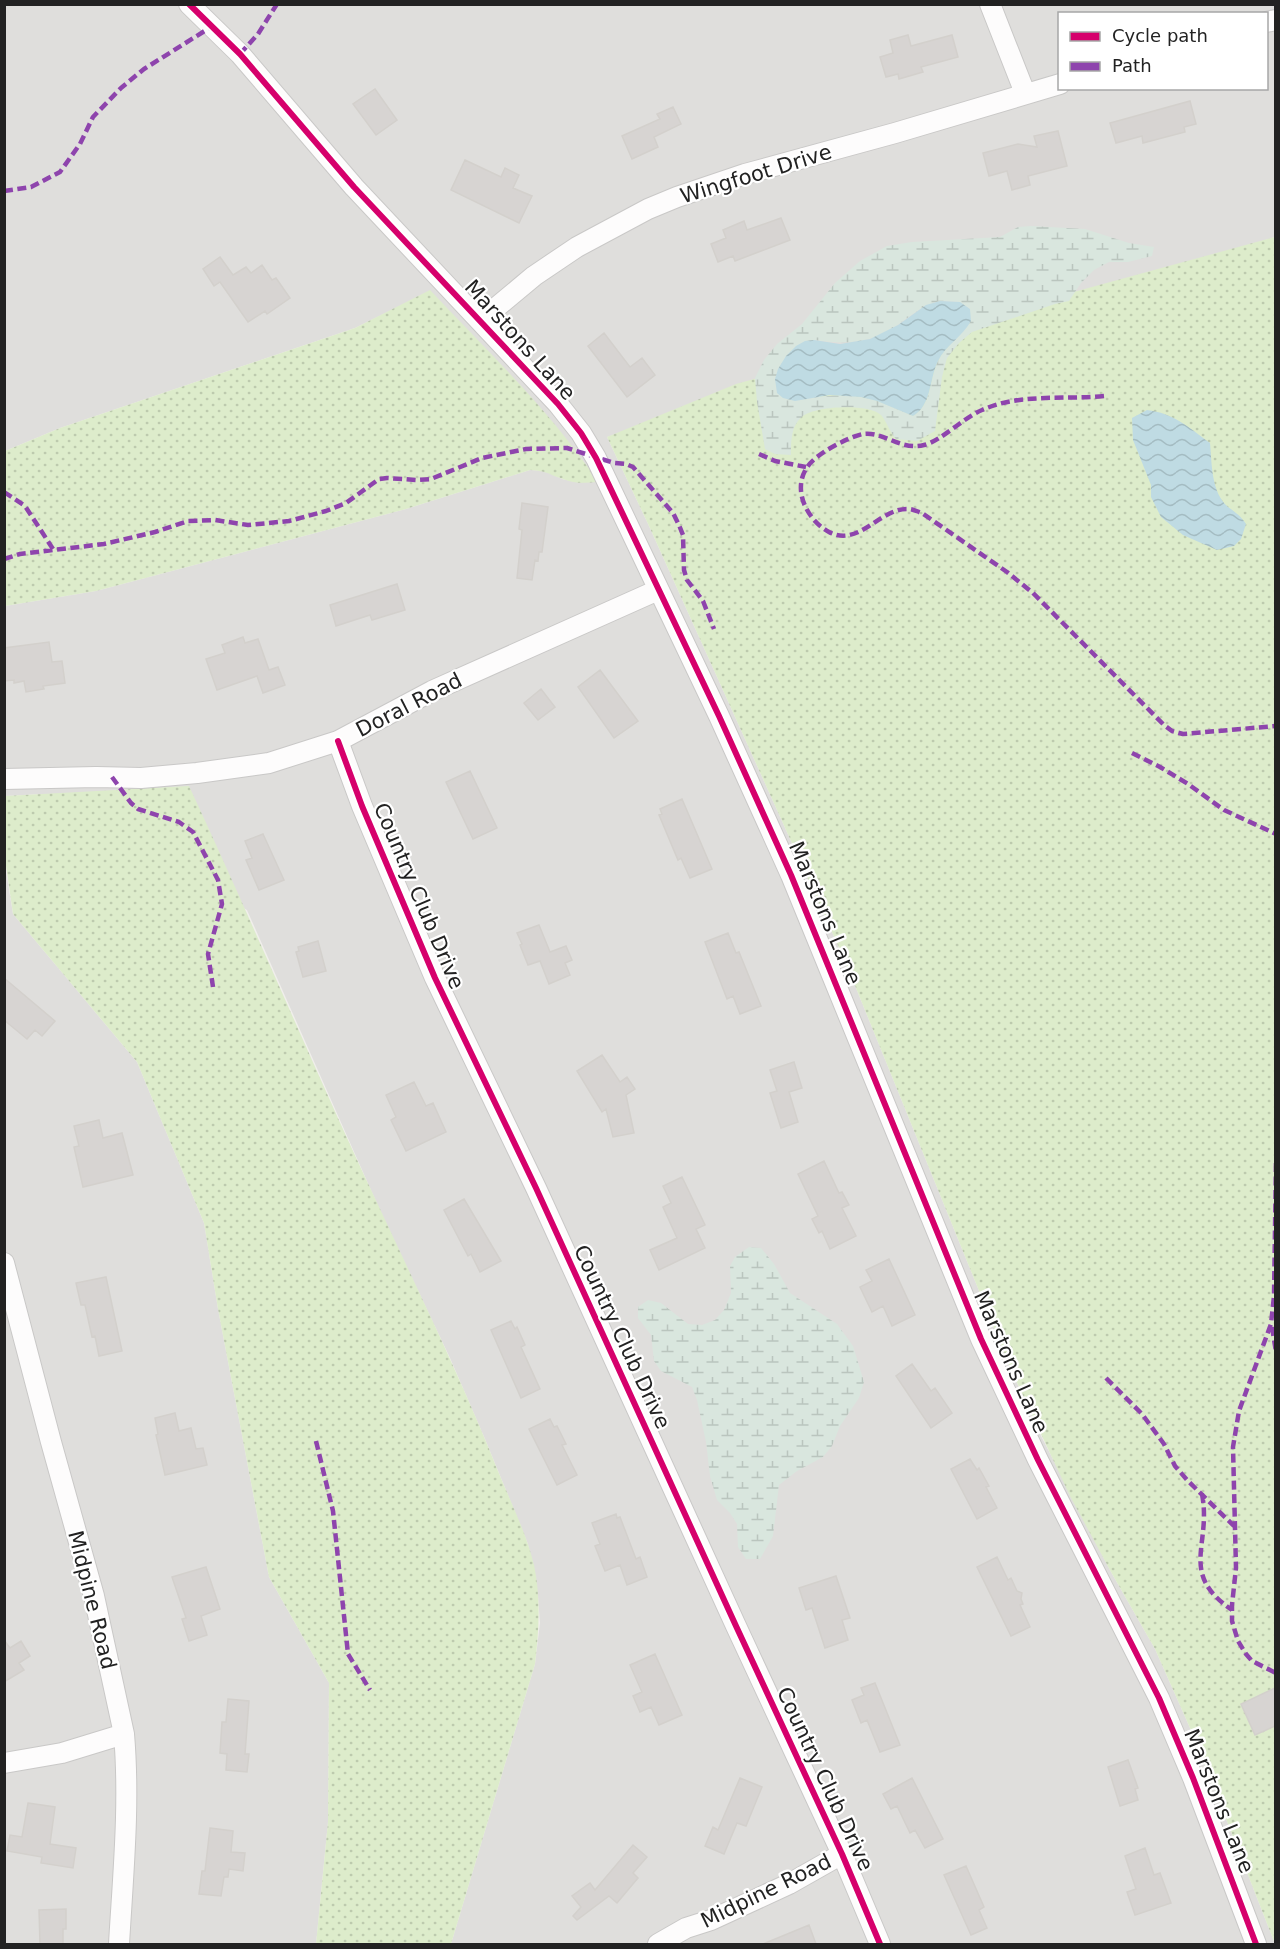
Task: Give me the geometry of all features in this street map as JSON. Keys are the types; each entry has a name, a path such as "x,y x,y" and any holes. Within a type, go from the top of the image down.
{"street":[{"name":"Marstons Lane","path":"189,4 240,54 354,187 558,404 596,458 719,716 791,875 981,1339 1038,1460 1159,1698 1193,1778 1256,1944"},
{"path":"990,4 1024,93"},
{"name":"Wingfoot Drive","path":"480,321 534,276 577,247 667,201 704,186 895,133 1058,84"},
{"name":"Doral Road","path":"4,780 141,778 269,763 338,741 432,691 658,590"},
{"name":"Country Club Drive","path":"338,741 362,806 435,978 536,1188 842,1854 880,1944"},
{"name":"Midpine Road","path":"4,1263 94,1596 124,1734 126,1756 125,1846 119,1944"},
{"path":"4,1762 62,1753 124,1734"},
{"name":"Midpine Road","path":"658,1944 686,1928 711,1920 789,1884 842,1854"}],"shaded area":[{"path":"5,5 1275,5 1275,237 607,437 845,961 1012,1372 1040,1434 1111,1572 1155,1649 1194,1737 1275,1944 451,1944 535,1664 540,1623 538,1596 528,1544 450,1358 382,1215 247,910 42,794 5,796 5,606 96,591 406,509 530,470 546,471 562,479 581,483 542,410 430,291 355,328 60,428 5,451"},
{"path":"4,859 13,914 137,1062 204,1223 269,1577 329,1683 328,1822 316,1944 5,1944"}],"green space":[{"path":"1018,227 1085,229 1129,243 1154,247 1152,256 1128,262 1109,262 1094,270 1081,283 1069,301 972,332 947,358 942,377 935,431 917,441 896,439 883,417 875,411 842,407 819,410 803,416 796,424 792,434 791,455 775,454 765,449 755,378 764,360 777,344 802,324 835,283 860,261 887,246 912,242 1000,237","holes":["940,301 959,302 970,309 955,339 938,361 924,405 913,416 862,397 816,397 814,340 848,342 869,339 889,331 928,305"]},
{"path":"1275,237 1275,1944 1194,1737 1155,1649 1070,1496 1012,1372 845,961 607,437 736,384"},
{"path":"430,290 539,406 598,482 571,482 544,472 530,470 406,509 96,591 5,606 5,451 60,428 355,328"},
{"path":"189,786 337,1117 459,1378 522,1529 534,1565 539,1614 535,1664 451,1944 316,1944 328,1822 329,1683 269,1577 204,1223 137,1062 13,914 5,859 5,796"},
{"path":"749,1247 761,1248 774,1264 790,1293 837,1324 853,1346 864,1382 859,1398 840,1426 832,1446 823,1457 797,1471 779,1485 773,1536 760,1559 746,1559 738,1547 737,1524 717,1500 710,1476 697,1400 692,1387 661,1371 654,1361 651,1335 638,1318 638,1307 648,1300 661,1303 688,1324 702,1325 715,1320 724,1310 731,1293 730,1266 735,1257"}],"water":[{"path":"940,301 960,302 970,309 971,321 941,355 927,399 913,416 861,397 830,395 795,401 783,398 777,393 775,379 778,369 796,346 805,341 814,340 840,344 870,339 898,325 926,305"},
{"path":"1147,410 1173,418 1210,443 1213,477 1218,494 1222,501 1246,524 1241,539 1234,546 1217,550 1183,535 1161,517 1151,497 1151,485 1133,440 1132,418"}],"building":[{"path":"908,35 911,46 952,35 958,57 921,67 923,72 899,79 898,74 886,77 880,57 893,53 890,40"},
{"path":"375,89 397,120 376,135 353,104"},
{"path":"1190,101 1196,124 1184,127 1185,132 1143,143 1142,136 1116,143 1110,123"},
{"path":"673,107 681,124 654,137 658,147 632,159 622,136 660,119 657,114"},
{"path":"1058,131 1067,166 1028,176 1030,185 1012,190 1007,171 989,176 983,153 1018,144 1037,147 1034,136"},
{"path":"465,160 501,177 505,168 519,175 513,188 532,196 519,223 451,190"},
{"path":"781,218 790,240 735,261 733,256 718,262 711,244 726,238 723,230 744,221 747,230"},
{"path":"220,257 233,275 246,267 251,273 262,265 272,280 276,278 290,298 267,314 265,311 248,322 220,282 214,286 203,269"},
{"path":"604,333 630,367 642,358 655,375 627,397 588,346"},
{"path":"522,503 548,507 542,552 539,552 538,561 535,560 532,580 517,578"},
{"path":"397,584 405,610 372,620 370,615 336,626 330,605"},
{"path":"243,637 245,643 258,639 269,670 278,667 285,685 263,693 257,676 217,690 206,659 225,653 222,645"},
{"path":"49,642 52,662 62,661 65,683 43,686 44,689 26,692 24,681 14,683 14,680 4,681 4,648"},
{"path":"600,670 638,721 614,738 578,687"},
{"path":"541,689 555,707 538,720 524,703"},
{"path":"470,771 497,828 473,839 446,782"},
{"path":"682,799 712,869 690,878 681,858 678,860 659,815 662,814 660,809"},
{"path":"263,834 284,880 259,890 246,860 252,858 245,841"},
{"path":"539,925 550,952 566,946 572,960 565,963 570,975 549,984 540,961 528,965 517,933"},
{"path":"728,933 736,953 739,952 761,1006 740,1014 733,996 727,999 705,942"},
{"path":"318,941 326,971 303,977 296,952 299,951 298,947"},
{"path":"4,978 55,1021 42,1036 35,1030 27,1039 4,1020"},
{"path":"602,1055 620,1082 627,1077 635,1089 626,1095 634,1133 613,1137 606,1109 602,1112 577,1071"},
{"path":"794,1062 802,1088 789,1092 798,1122 781,1128 770,1093 777,1091 770,1070"},
{"path":"414,1082 426,1106 433,1103 446,1132 406,1151 391,1120 396,1117 386,1095"},
{"path":"99,1120 103,1138 122,1133 133,1175 83,1187 74,1147 79,1146 74,1126"},
{"path":"824,1161 839,1193 842,1192 849,1205 842,1208 856,1236 830,1249 822,1231 819,1233 812,1219 818,1216 798,1174"},
{"path":"682,1177 705,1225 696,1229 705,1248 659,1270 650,1250 677,1238 663,1207 671,1203 663,1186"},
{"path":"464,1199 501,1261 480,1272 471,1254 468,1256 444,1210"},
{"path":"889,1259 915,1315 892,1326 883,1306 872,1312 860,1287 872,1281 866,1270"},
{"path":"106,1277 122,1351 99,1356 95,1336 92,1337 85,1305 81,1305 76,1283"},
{"path":"511,1321 515,1329 517,1327 525,1345 521,1347 540,1389 521,1398 491,1330"},
{"path":"912,1364 931,1391 935,1388 952,1413 931,1428 896,1376"},
{"path":"175,1413 179,1431 191,1428 196,1449 203,1448 207,1465 165,1475 156,1435 158,1434 155,1418"},
{"path":"550,1419 554,1427 557,1426 566,1444 562,1445 577,1475 557,1485 529,1429"},
{"path":"970,1459 977,1470 979,1468 989,1486 986,1487 997,1508 977,1519 951,1469"},
{"path":"616,1514 617,1518 620,1517 636,1559 640,1557 647,1577 627,1585 620,1565 605,1571 595,1546 600,1544 592,1523"},
{"path":"997,1557 1008,1580 1011,1578 1017,1591 1022,1593 1023,1604 1020,1605 1030,1627 1011,1636 977,1567"},
{"path":"206,1567 220,1609 201,1616 207,1635 189,1641 182,1619 186,1618 172,1577"},
{"path":"836,1576 850,1618 842,1620 848,1640 825,1648 812,1608 806,1610 799,1588"},
{"path":"4,1640 10,1648 21,1641 30,1656 19,1663 24,1670 4,1682"},
{"path":"655,1654 682,1715 659,1725 651,1707 640,1712 633,1696 642,1692 630,1665"},
{"path":"875,1683 900,1745 880,1752 867,1720 861,1723 852,1700 864,1695 861,1688"},
{"path":"1275,1688 1275,1726 1255,1735 1241,1704"},
{"path":"228,1699 249,1701 245,1754 249,1754 247,1772 226,1770 227,1754 220,1753 222,1722 226,1722"},
{"path":"1128,1760 1138,1788 1135,1789 1138,1800 1120,1806 1108,1767"},
{"path":"740,1778 762,1787 746,1826 737,1823 724,1854 705,1846 713,1827 718,1830"},
{"path":"912,1778 943,1839 925,1848 915,1830 910,1833 897,1806 891,1809 883,1794"},
{"path":"28,1803 55,1807 50,1844 76,1848 73,1868 41,1863 42,1857 7,1851 10,1835 22,1837"},
{"path":"210,1828 233,1831 231,1852 245,1853 243,1871 229,1869 228,1877 224,1877 221,1896 199,1894 202,1871 205,1871"},
{"path":"633,1845 647,1857 633,1873 638,1878 617,1903 609,1896 577,1920 573,1916 581,1907 572,1896 590,1883 595,1890"},
{"path":"1145,1848 1154,1875 1160,1873 1171,1903 1135,1915 1127,1892 1136,1889 1125,1856"},
{"path":"966,1866 984,1907 979,1910 987,1928 971,1935 944,1875"},
{"path":"66,1909 63,1944 40,1944 39,1910"},
{"path":"809,1925 816,1944 763,1944"}],"marked path":[{"path":"240,54 258,34 277,4"},
{"path":"4,191 31,187 60,172 80,144 93,117 121,88 144,69 211,27"},
{"path":"1104,396 1026,399 996,405 982,410 938,439 924,445 907,445 871,434 857,436 825,451 808,466 801,484 804,503 808,512 821,527 840,536 860,531 898,510 911,509 922,513 1007,572 1033,593 1172,731 1183,734 1276,726"},
{"path":"4,559 20,554 104,544 155,532 188,521 215,520 248,525 289,521 346,503 379,479 431,479 482,458 526,449 567,448 633,467 673,513 683,535 684,570 687,580 703,601 714,629"},
{"path":"759,454 775,461 806,467"},
{"path":"4,492 25,506 53,549"},
{"path":"1132,753 1188,784 1224,810 1276,834"},
{"path":"112,777 138,809 179,822 193,832 218,880 222,904 208,954 213,987"},
{"path":"1276,1163 1274,1296 1271,1324 1239,1411 1233,1447 1236,1568 1232,1605 1232,1621 1238,1641 1246,1654 1252,1661 1276,1673"},
{"path":"1272,1327 1276,1352"},
{"path":"1106,1378 1142,1414 1164,1444 1175,1466 1234,1526"},
{"path":"316,1441 333,1511 348,1654 370,1690"},
{"path":"1202,1494 1204,1512 1201,1570 1206,1583 1216,1596 1232,1610"}],"cycle path":[{"path":"189,4 240,54 354,187 558,404 581,433 596,458 719,716 791,875 981,1339 1038,1460 1159,1698 1193,1778 1256,1944"},
{"path":"338,741 362,806 435,978 536,1188 842,1854 880,1944"}]}
